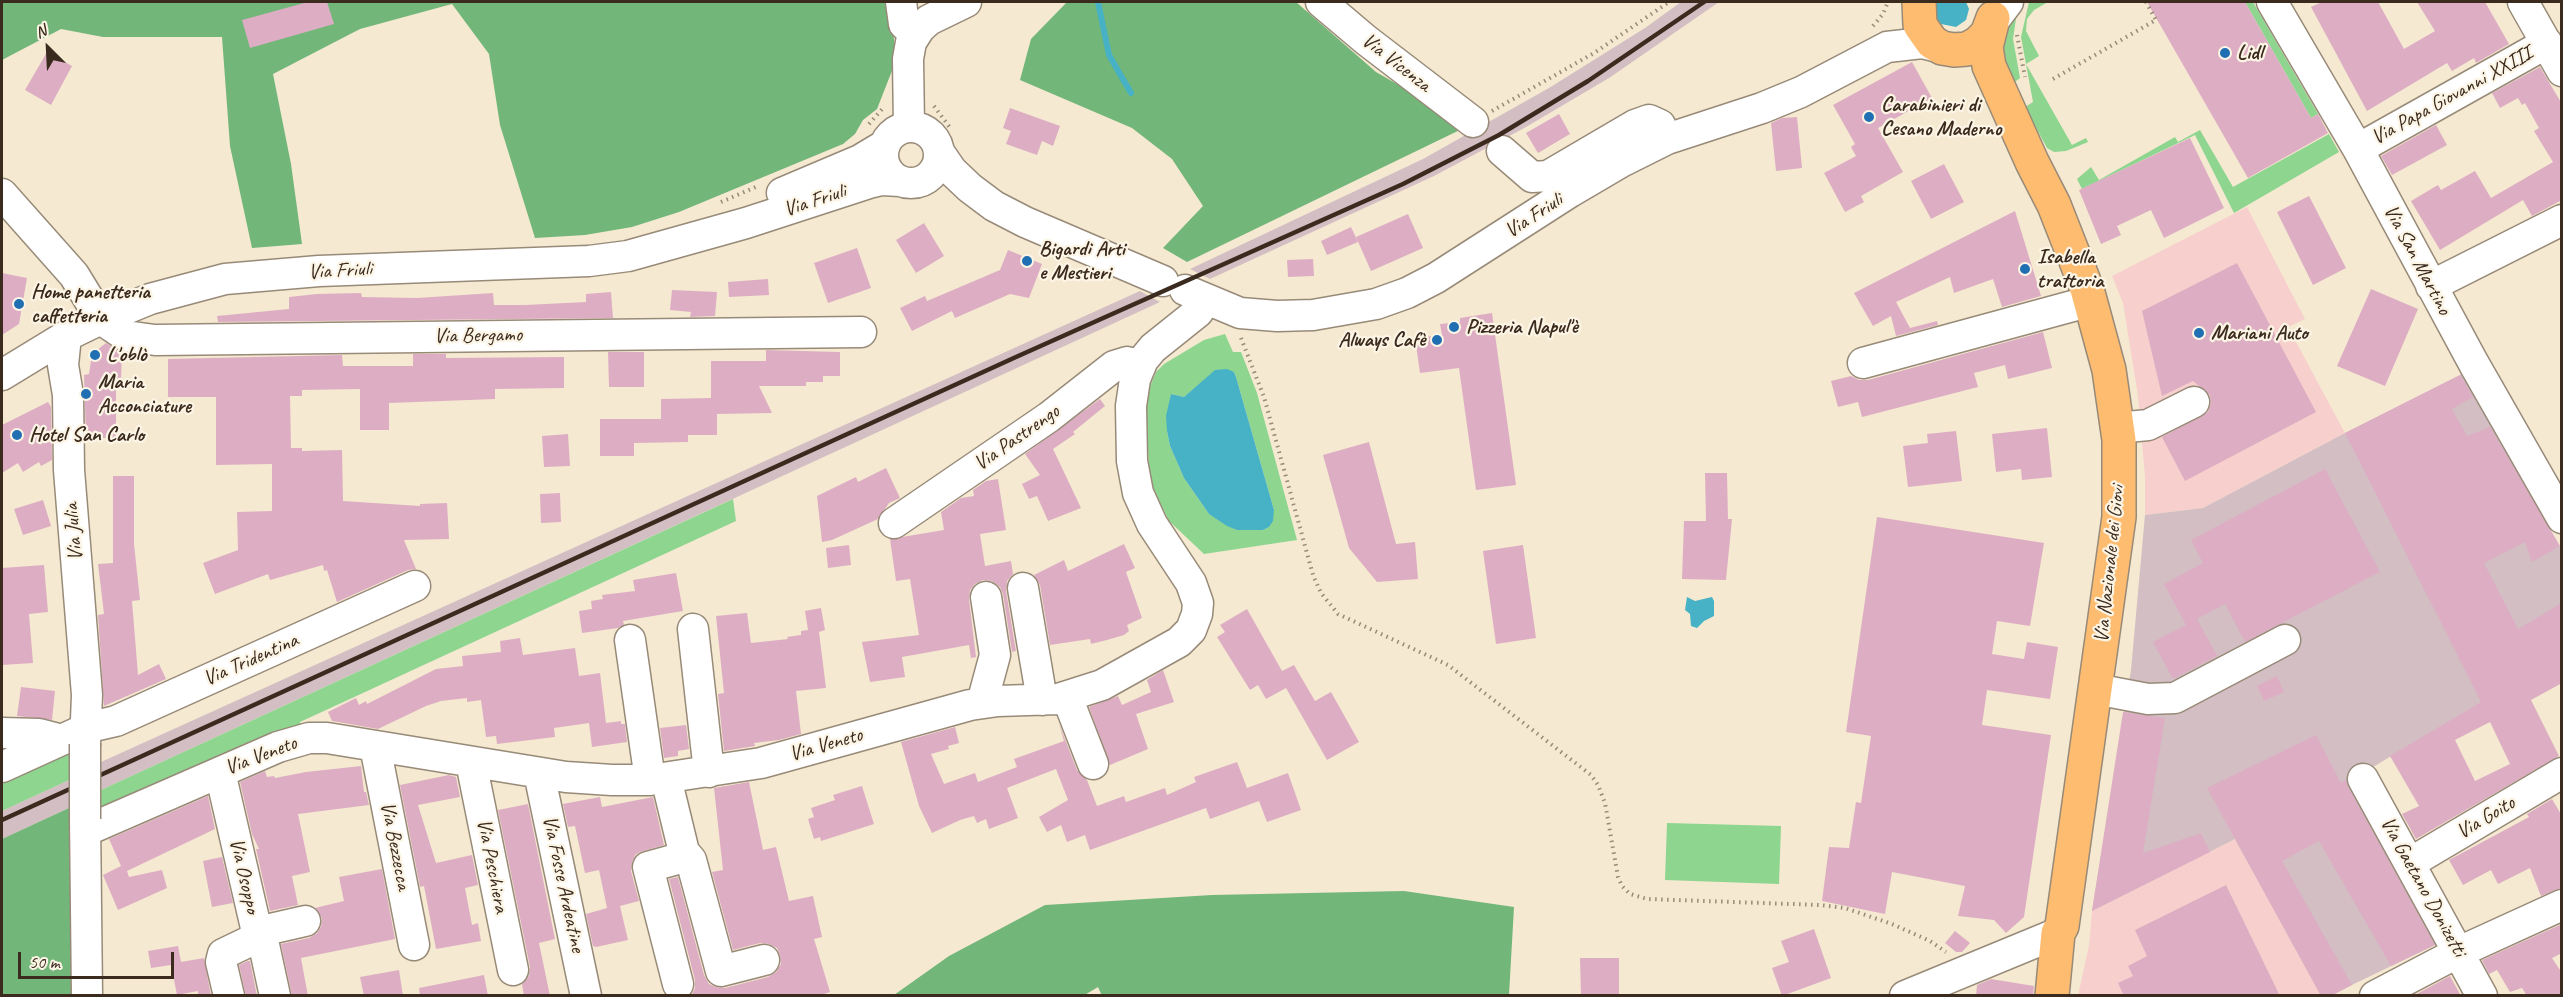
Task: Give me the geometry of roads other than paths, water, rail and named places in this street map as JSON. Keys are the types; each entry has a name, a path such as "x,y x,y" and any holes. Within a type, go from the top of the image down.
{"main road":[{"name":"Via Nazionale dei Giovi","path":"1919,2 1920,25 1932,42 1954,54 1972,69 2008,112"},
{"name":"Via Nazionale dei Giovi","path":"1997,8 1986,46 1989,66 2008,112 2054,205 2091,301 2109,370 2117,428 2119,517 2062,926 2058,933 2052,996"},
{"path":"1942,48 1967,49 1978,43 1987,34 1997,8"}],"street":[{"path":"901,2 904,24 915,35"},
{"path":"909,128 908,59 915,35 933,17 966,2"},
{"name":"Via Vicenza","path":"1321,2 1366,40 1473,122"},
{"name":"Via Friuli","path":"1873,52 1919,2"},
{"name":"Via San Martino","path":"2272,2 2358,149 2431,286 2562,518"},
{"path":"2523,2 2562,71"},
{"name":"Via Friuli","path":"939,152 952,171 970,188 994,206 1025,222 1240,314 1313,315 1376,304 1407,293 1460,263 1570,192 1621,162 1667,139 1762,108 1801,92 1873,52 1893,45 1929,43 1942,48"},
{"name":"Via Papa Giovanni XXIII","path":"2358,149 2547,43"},
{"path":"1502,151 1533,177 1548,176 1635,125 1649,120 1660,125 1667,139"},
{"path":"909,128 920,129 929,134 936,142 939,152 936,169 910,181 886,168 883,153 885,145 895,133 909,128"},
{"name":"Via Friuli","path":"696,236 740,212 860,160 885,145"},
{"name":"Via Friuli","path":"2,375 66,336 101,319 150,299 225,279 319,271 589,261 628,256 746,223 882,180 910,181 991,216 1025,222"},
{"path":"2,194 74,275 101,319"},
{"path":"2431,286 2562,220"},
{"name":"Via Veneto","path":"85,825 220,772 284,744 309,738 327,738 539,773 592,779 658,779 785,757 948,710 982,703 1054,699 1102,685 1174,645 1187,635 1197,614 1197,598 1191,583 1152,524 1136,483 1132,461 1131,406 1133,388 1140,366 1150,351 1198,312 1197,295"},
{"path":"1863,363 2091,301"},
{"name":"Via Bergamo","path":"101,319 126,336 155,340 861,332"},
{"name":"Via Julia","path":"66,336 63,365 68,394 69,470 87,695 78,738 85,825 87,996"},
{"name":"Via Pastrengo","path":"894,523 1049,417 1114,366 1127,362 1140,366"},
{"path":"2117,428 2148,425 2194,402"},
{"name":"Via Tridentina","path":"78,738 415,586"},
{"path":"1023,588 1054,699 1093,764"},
{"path":"982,703 995,655 986,597"},
{"path":"693,629 709,771"},
{"path":"630,640 658,779 684,852 691,860 721,971 764,960"},
{"path":"2095,689 2148,699 2175,698 2285,640"},
{"path":"2,733 78,738"},
{"path":"2,767 78,738"},
{"name":"Via Bezzecca","path":"375,746 414,945"},
{"name":"Via Peschiera","path":"471,762 513,970"},
{"name":"Via Osoppo","path":"220,772 257,932 250,941 223,954 221,960 229,996"},
{"name":"Via Fosse Ardeatine","path":"539,773 586,996"},
{"name":"Via Gaetano Donizetti","path":"2363,779 2482,996"},
{"name":"Via Goito","path":"2410,863 2560,779"},
{"path":"678,984 648,867 677,859 684,852"},
{"path":"2374,996 2458,952 2562,905"},
{"path":"275,996 264,945 257,932 305,921"},
{"path":"1905,996 2058,933"}],"water":[{"path":"1937,2 1966,2 1969,9 1966,20 1956,27 1941,24 1935,15"},
{"path":"1227,369 1234,372 1236,377 1274,510 1273,521 1263,530 1237,530 1209,514 1184,478 1170,446 1166,416 1171,394 1184,397 1215,370"},
{"path":"1687,597 1695,601 1712,597 1714,616 1697,628 1691,626 1690,614 1685,610"}],"waterway":[{"path":"1098,2 1109,55 1131,93"}],"railway":[{"path":"2,820 1016,357 1403,184 1499,135 1588,81 1704,2"}],"place":[{"name":"Lidl","path":"2225,53"},
{"name":"Carabinieri di Cesano Maderno","path":"1869,117"},
{"name":"Bigardi Arti e Mestieri","path":"1027,261"},
{"name":"Isabella trattoria","path":"2025,269"},
{"name":"Home panetteria caffetteria","path":"19,304"},
{"name":"Pizzeria Napul'è","path":"1454,327"},
{"name":"Mariani Auto","path":"2199,333"},
{"name":"Always Cafè","path":"1437,340"},
{"name":"L'oblò","path":"95,355"},
{"name":"Maria Acconciature","path":"86,394"},
{"name":"Hotel San Carlo","path":"17,435"}]}
